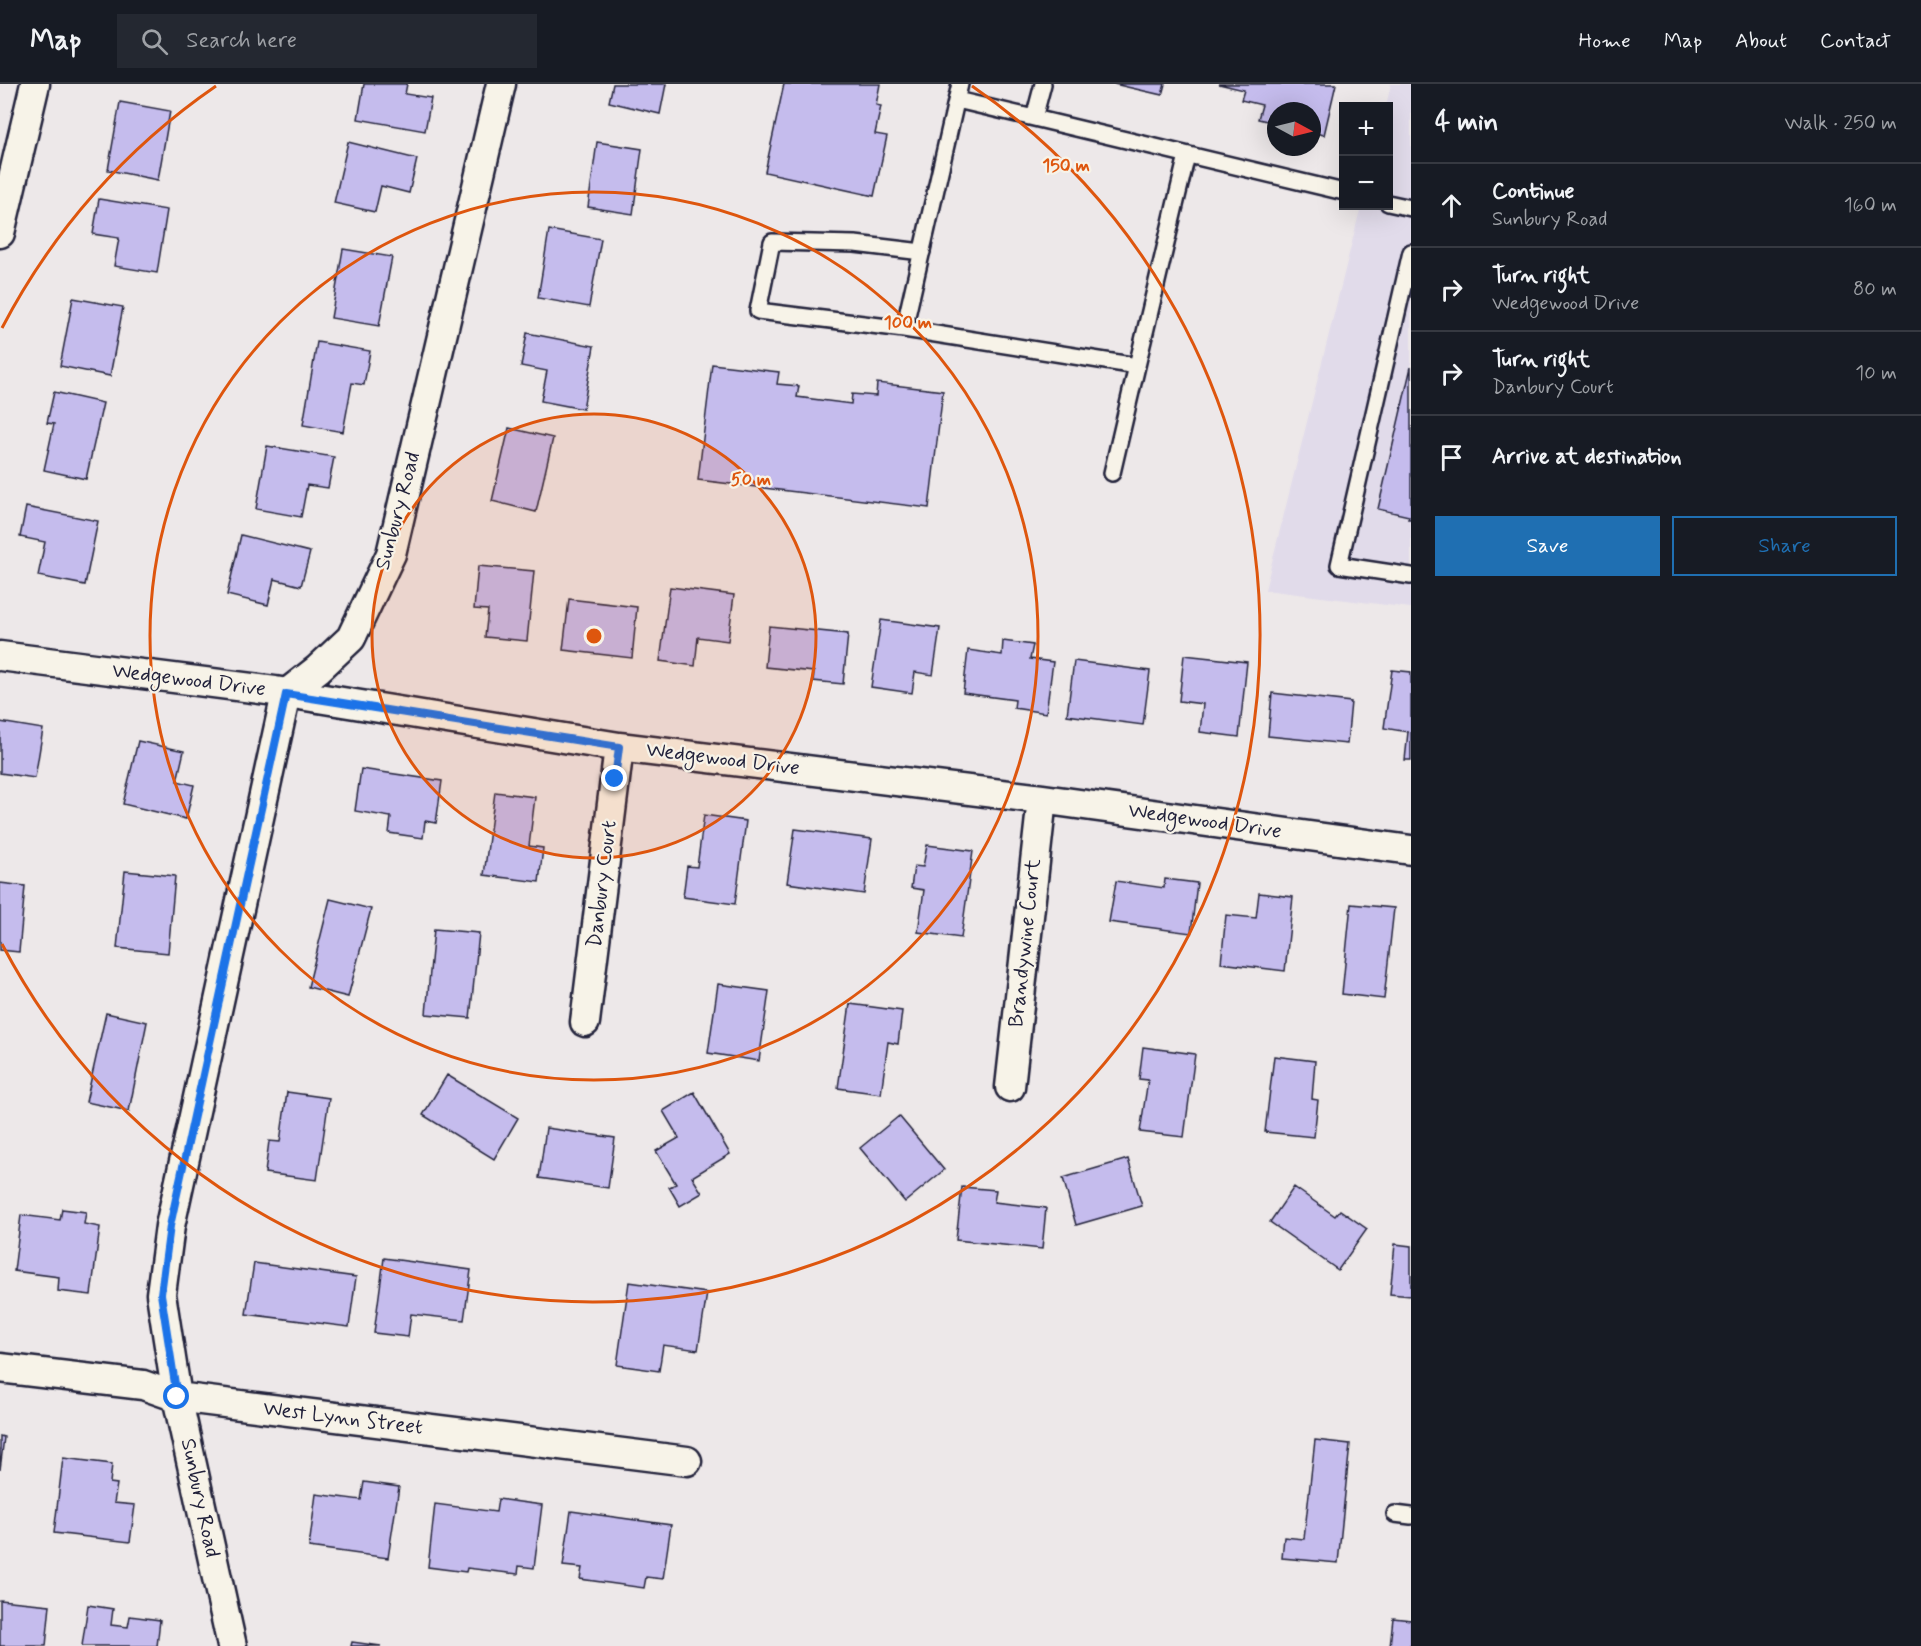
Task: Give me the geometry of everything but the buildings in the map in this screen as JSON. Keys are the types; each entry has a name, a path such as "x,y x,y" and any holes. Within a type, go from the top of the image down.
{"street":[{"path":"0,233 35,84"},
{"name":"Sunbury Road","path":"232,1646 177,1397 161,1294 170,1226 286,694 318,669 351,638 391,554 501,84"},
{"name":"Wedgewood Drive","path":"0,656 286,694 619,747 1042,799 1411,850"},
{"name":"Danbury Court","path":"585,1022 619,747"},
{"name":"Brandywine Court","path":"1010,1087 1042,799"},
{"name":"West Lynn Street","path":"0,1368 143,1384 177,1397 687,1461"}],"lane":[{"path":"904,329 960,84"},
{"path":"1034,118 1042,84"},
{"path":"957,100 1339,191"},
{"path":"1112,472 1187,155"},
{"path":"1393,204 1411,208"},
{"path":"922,252 855,244 772,242 758,311 904,329 1137,366"},
{"path":"1411,252 1339,565 1411,576"}],"shaded area":[{"path":"1391,84 1411,84 1411,608 1265,590 1360,210 1393,210 1393,102 1387,102"}],"route":[{"path":"177,1397 161,1294 170,1226 286,694 619,747 615,779"}]}
